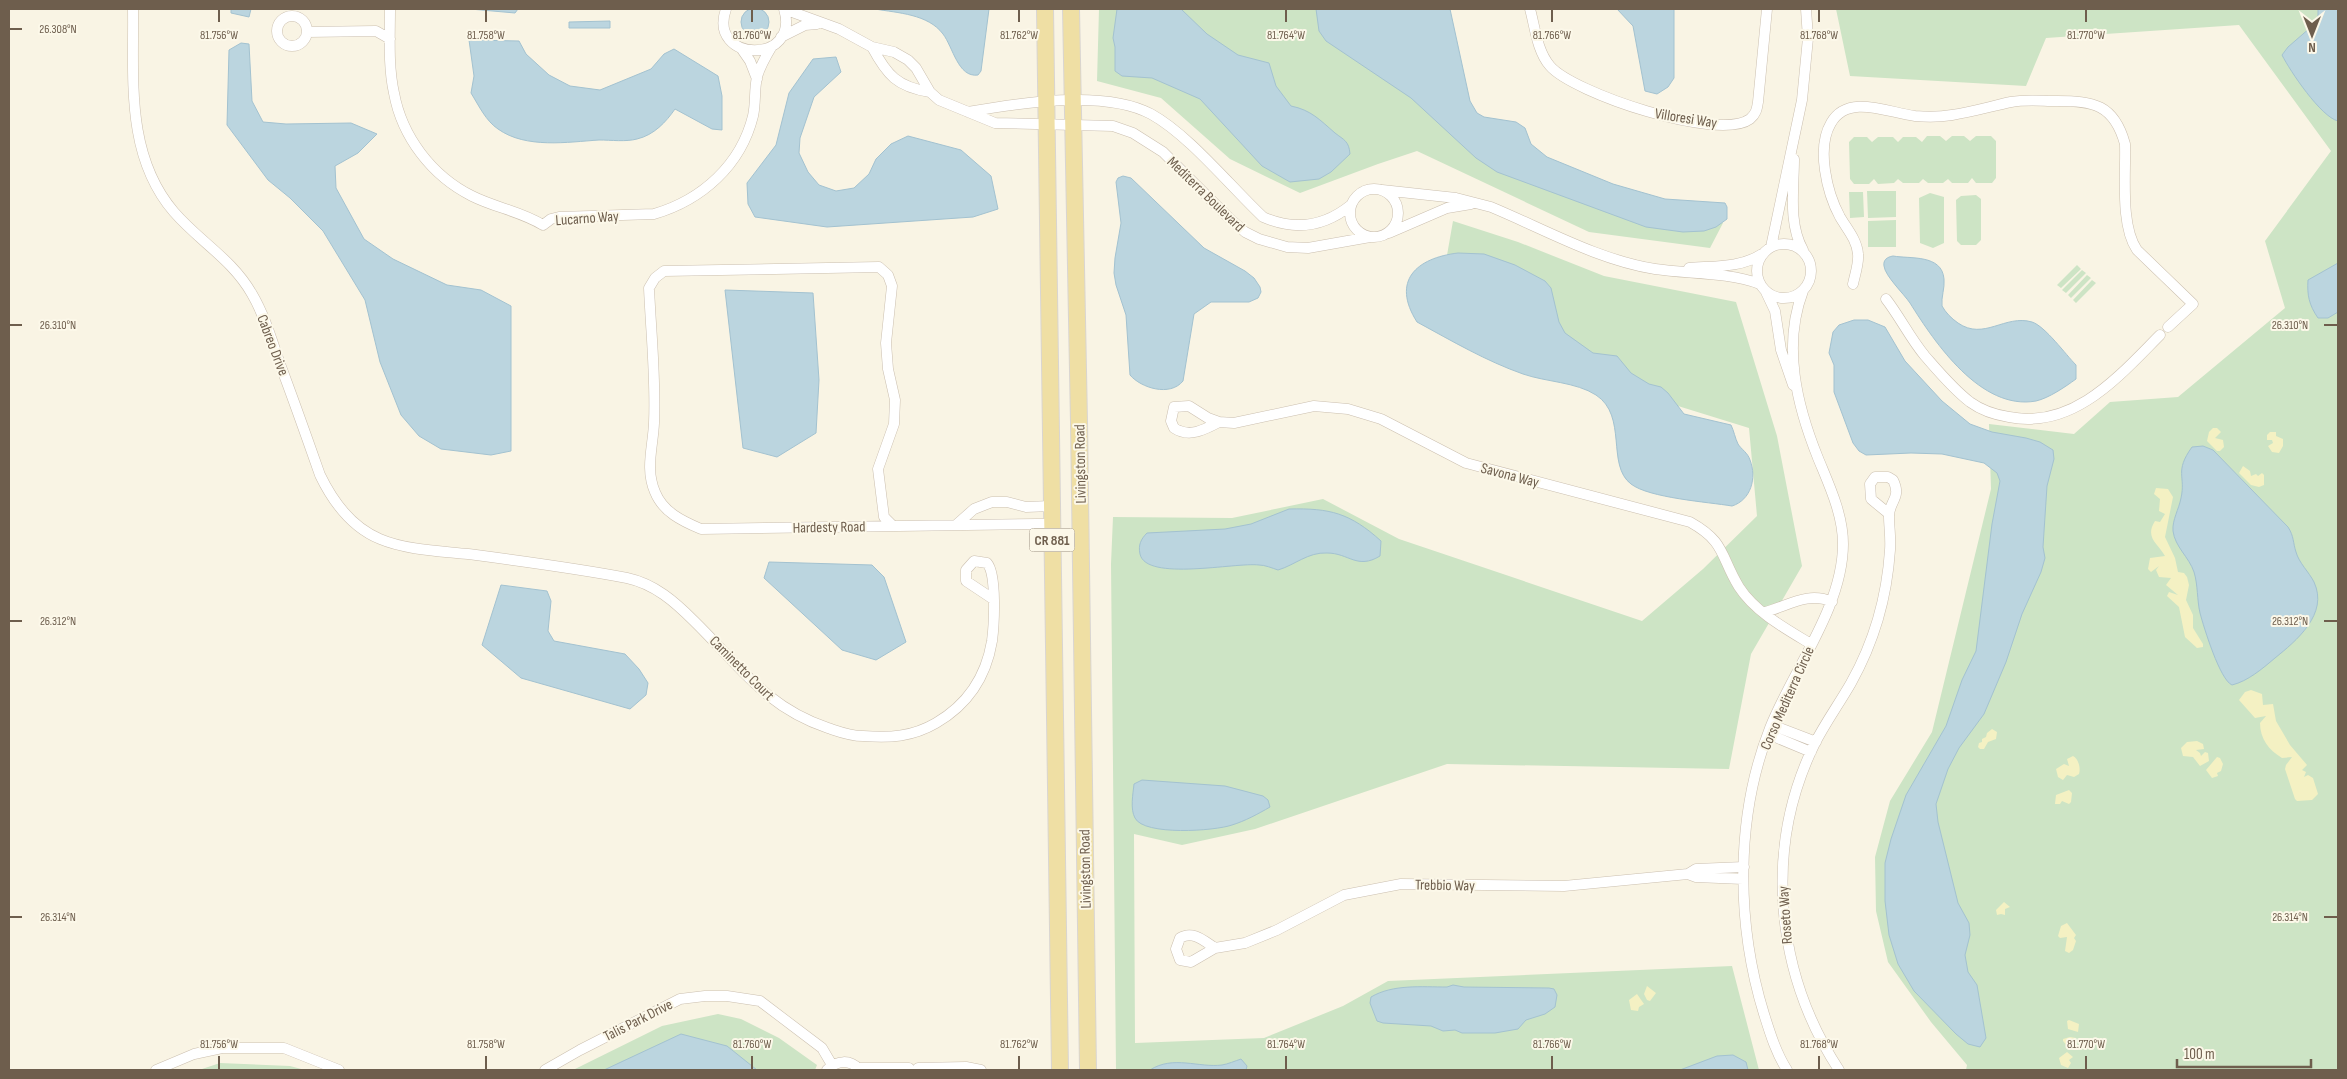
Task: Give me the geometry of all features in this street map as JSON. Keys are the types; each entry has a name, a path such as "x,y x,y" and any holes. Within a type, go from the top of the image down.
{"main road":[{"name":"Livingston Road","path":"1045,9 1060,1070"},
{"name":"Livingston Road","path":"1071,9 1080,431 1088,1070"}],"street":[{"name":"Cabreo Drive","path":"133,9 136,122 146,166 160,193 174,212 231,264 253,295 320,475 329,494 355,523 381,539 398,544 533,562"},
{"name":"Lucarno Way","path":"390,9 392,78 397,106 408,133 425,158 443,177 464,192 486,202 515,211 543,226 551,218 654,214 668,210 698,195 725,170 743,144 754,114 756,79 750,61 741,48 732,42 726,33 724,22 726,9"},
{"path":"784,9 839,29 872,47 894,52 908,60 916,68 930,92"},
{"path":"781,37 786,23 784,9"},
{"name":"Villoresi Way","path":"1530,9 1539,45 1549,66 1560,75 1635,108 1663,117 1728,125 1749,119 1755,113 1758,102 1767,9"},
{"name":"Corso Mediterra Circle","path":"1787,1070 1770,1033 1759,998 1747,923 1744,845 1751,795 1770,730 1832,602 1843,569 1844,541 1832,491 1803,419 1796,391 1780,350 1775,310 1763,288 1757,267 1768,249 1802,100 1806,65 1806,9"},
{"path":"376,31 390,20"},
{"name":"Lucarno Way","path":"756,79 772,46 781,37 806,25 821,24"},
{"path":"307,32 376,31 390,39"},
{"path":"741,48 759,51 772,46"},
{"path":"872,47 890,76 904,85 930,92"},
{"name":"Mediterra Boulevard","path":"930,92 939,100 995,123 1113,126 1133,133 1163,152 1228,217 1259,239 1284,246 1308,248 1370,237"},
{"name":"Mediterra Boulevard","path":"968,112 1047,101 1072,100 1119,103 1151,114 1180,136 1263,217 1277,223 1300,226 1321,222 1336,216 1351,205"},
{"path":"1853,284 1858,253 1855,240 1831,198 1826,184 1825,166 1828,129 1838,114 1850,108 1863,106 1905,114 1932,117 1951,116 2012,102 2084,101 2104,110 2111,116 2122,135 2125,144 2127,224 2131,241 2136,250 2193,304 2168,327"},
{"name":"Corso Mediterra Circle","path":"1794,137 1794,221 1798,240 1809,259 1812,275 1798,304 1795,328 1796,391"},
{"path":"1482,204 1447,208 1384,235 1370,237 1363,235 1353,226 1350,219 1351,205 1360,193 1367,190 1456,198 1482,204 1613,259 1655,269 1734,277 1763,288 1772,296 1789,298 1803,291"},
{"path":"1382,190 1394,200 1398,216 1395,224 1384,235"},
{"path":"1673,270 1741,263 1752,260 1768,249 1788,244 1804,251"},
{"name":"Hardesty Road","path":"893,526 884,517 878,469 894,424 895,400 888,368 886,343 892,286 888,276 879,267 664,271 655,278 648,288 654,423 649,471 655,492 663,506 682,521 701,529 1051,524"},
{"path":"1886,299 1923,354 1959,392 1972,404 2016,419 2043,418 2081,404 2112,383 2160,334"},
{"name":"Savona Way","path":"1220,422 1234,423 1314,406 1348,409 1381,419 1466,463 1690,522 1707,532 1720,547 1740,587 1753,604 1765,612 1777,624 1811,644"},
{"path":"956,525 974,509 992,502 1007,502 1026,507 1051,506"},
{"name":"Roseto Way","path":"1839,1070 1823,1046 1798,986 1788,948 1782,868 1789,820 1813,747 1851,683 1869,647 1886,583 1890,548 1888,513"},
{"name":"Caminetto Court","path":"533,562 629,579 654,587 682,609 757,688 782,708 806,721 851,736 891,738 921,731 949,715 969,697 989,657 993,633 993,599"},
{"path":"1765,612 1809,598 1824,599 1832,602"},
{"path":"1770,730 1813,747"},
{"name":"Trebbio Way","path":"1688,874 1696,869 1744,867"},
{"name":"Trebbio Way","path":"1214,948 1245,943 1277,930 1344,895 1401,884 1564,886 1688,874 1696,877 1744,879"},
{"name":"Talis Park Drive","path":"545,1070 680,999 704,996 728,996 760,1002 822,1048 830,1068 843,1062 854,1065 859,1069 913,1068 937,1070 966,1067 981,1070"},
{"path":"156,1070 194,1054 222,1048 284,1048 339,1070"}],"green space":[{"path":"1099,9 1408,9 1491,140 1599,195 1723,223 1710,248 1589,232 1417,151 1300,193 1230,159 1161,98 1097,81"},
{"path":"1836,9 2338,9 2338,1070 1966,1070 1967,1065 1931,1022 1888,962 1876,911 1875,857 1890,801 1932,732 1991,489 1989,424 2074,434 2110,402 2178,397 2285,308 2265,241 2331,151 2239,25 2046,38 2026,86 1850,76"},
{"path":"1927,136 1940,136 1946,141 1952,136 1964,136 1970,141 1976,136 1991,136 1996,141 1996,178 1992,183 1976,183 1972,178 1968,183 1952,183 1948,179 1943,183 1928,183 1923,179 1919,183 1903,183 1898,179 1894,183 1878,184 1874,179 1869,184 1854,184 1850,179 1849,142 1854,137 1867,137 1872,142 1878,137 1893,137 1898,142 1903,137 1916,137 1922,142"},
{"path":"1867,191 1896,191 1896,217 1868,218"},
{"path":"1849,192 1863,192 1864,217 1850,218"},
{"path":"1930,193 1944,197 1944,243 1933,248 1920,243 1919,198"},
{"path":"1976,195 1981,199 1981,240 1976,245 1961,245 1957,241 1956,200 1961,196"},
{"path":"1896,220 1896,247 1868,247 1868,221"},
{"path":"1453,221 1518,242 1604,276 1736,302 1777,436 1802,566 1751,654 1729,769 1447,764 1255,829 1182,845 1134,834 1135,1043 1264,1038 1343,1006 1388,981 1732,966 1759,1070 1116,1070 1111,564 1113,517 1232,518 1323,499 1399,539 1642,621 1703,569 1757,516 1749,428 1678,406 1443,278"},
{"path":"2077,265 2081,269 2061,288 2057,285"},
{"path":"2082,270 2086,273 2066,293 2062,290"},
{"path":"2087,275 2091,278 2071,298 2068,295"},
{"path":"2092,280 2096,283 2076,303 2073,300"},
{"path":"718,1014 741,1019 779,1038 817,1065 815,1070 573,1070 662,1026"},
{"path":"220,1063 290,1066 305,1070 199,1070"}],"sand":[{"path":"2213,428 2217,428 2221,432 2215,438 2223,440 2224,447 2220,451 2217,451 2207,441 2209,432"},
{"path":"2270,432 2276,432 2276,436 2283,439 2283,446 2279,453 2272,452 2268,446 2273,443 2272,440 2267,440 2267,435"},
{"path":"2243,466 2250,471 2251,476 2256,474 2258,476 2262,473 2264,475 2264,485 2259,487 2251,485 2239,473"},
{"path":"2156,488 2168,489 2173,497 2165,537 2175,558 2178,572 2184,573 2187,577 2189,585 2186,600 2193,615 2193,628 2203,647 2197,648 2185,637 2179,607 2167,596 2169,592 2178,595 2166,585 2171,578 2159,577 2156,570 2159,566 2151,572 2148,569 2150,558 2165,556 2151,532 2155,521 2160,522 2165,514 2159,511 2160,499 2154,494"},
{"path":"2251,690 2262,694 2263,705 2273,704 2276,721 2290,745 2307,765 2302,770 2306,772 2304,777 2308,775 2313,778 2318,794 2312,800 2297,801 2295,799 2285,769 2292,757 2282,758 2269,748 2260,729 2260,723 2266,716 2255,718 2239,700 2245,692"},
{"path":"1992,729 1997,732 1996,739 1988,742 1984,749 1980,749 1978,747 1979,743 1982,742 1982,739"},
{"path":"2197,741 2203,744 2204,749 2196,750 2201,756 2205,752 2208,753 2209,761 2200,766 2193,757 2183,756 2181,748 2187,742"},
{"path":"2073,756 2079,764 2079,774 2074,777 2067,775 2063,780 2058,777 2056,769 2064,764 2069,766 2067,759"},
{"path":"2217,757 2220,758 2223,764 2221,771 2217,773 2218,776 2212,778 2206,770"},
{"path":"2069,790 2072,793 2069,804 2062,801 2060,804 2055,804 2056,795"},
{"path":"2004,902 2010,907 2005,909 2005,915 1997,915 1996,910"},
{"path":"2067,923 2076,935 2073,950 2069,953 2065,951 2067,937 2060,938 2058,936 2061,926"},
{"path":"1647,986 1656,993 1650,1001 1647,1000 1644,994"},
{"path":"1637,994 1644,1004 1639,1007 1638,1011 1631,1010 1629,1000"},
{"path":"2067,1021 2079,1024 2078,1032 2068,1029"},
{"path":"2076,1038 2076,1048 2068,1047 2063,1041 2063,1039"},
{"path":"2067,1052 2073,1057 2069,1060 2071,1063 2068,1068 2061,1065 2059,1058"}],"water":[{"path":"755,8 765,12 769,22 765,32 755,36 745,32 741,22 745,12"},
{"path":"231,9 251,9 249,17 231,13"},
{"path":"470,9 518,9 515,13"},
{"path":"875,9 989,9 981,71 978,75 971,75 966,72 961,67 943,34 929,22 903,13"},
{"path":"1117,9 1181,9 1207,34 1238,55 1269,63 1276,86 1291,106 1310,113 1346,141 1350,154 1331,172 1319,179 1290,182 1262,166 1200,99 1152,78 1122,76 1115,71 1113,38"},
{"path":"1316,9 1450,9 1470,101 1477,113 1484,117 1516,122 1525,128 1531,144 1547,157 1613,184 1665,199 1725,203 1727,219 1716,227 1704,231 1683,232 1646,227 1497,172 1476,158 1411,98 1326,41 1319,31"},
{"path":"1617,9 1674,9 1674,78 1668,87 1657,94 1645,91 1633,26"},
{"path":"2318,9 2338,9 2338,121 2331,118 2315,103 2282,55 2288,47 2318,21"},
{"path":"610,21 610,28 569,28 569,22"},
{"path":"469,40 519,41 526,54 549,75 570,86 600,90 651,69 664,54 674,49 718,76 722,96 722,130 712,129 675,109 664,123 654,131 633,140 547,143 534,142 509,135 490,122 471,93 474,76"},
{"path":"241,43 249,44 252,101 263,122 286,124 351,123 377,134 358,153 335,166 336,188 364,239 393,259 447,285 481,290 511,306 511,451 491,455 441,449 419,436 401,415 380,362 365,300 323,231 290,198 268,180 227,125 229,50"},
{"path":"836,57 841,72 814,97 800,138 799,153 808,172 819,185 836,191 854,188 869,174 876,159 891,144 908,136 961,150 991,176 998,209 973,217 827,227 755,217 748,204 747,183 776,145 789,93 813,59"},
{"path":"1123,176 1131,178 1204,248 1245,271 1254,278 1260,287 1261,292 1258,298 1249,302 1211,302 1194,314 1183,381 1171,389 1163,390 1148,387 1130,375 1126,315 1114,273 1121,223 1116,182 1118,178"},
{"path":"1458,253 1484,254 1515,265 1545,281 1551,288 1559,322 1565,333 1593,353 1617,356 1631,373 1649,384 1661,387 1668,393 1684,414 1731,425 1738,444 1748,455 1752,467 1751,488 1744,499 1732,506 1665,496 1640,489 1631,484 1624,476 1619,465 1615,427 1611,415 1606,404 1596,395 1579,387 1532,377 1509,369 1417,322 1407,295 1407,283 1412,274 1430,260"},
{"path":"1893,256 1924,259 1938,265 1944,279 1942,306 1953,319 1968,328 1986,328 2022,320 2032,322 2043,329 2076,365 2076,379 2062,389 2036,401 2016,401 1997,396 1979,385 1946,354 1888,275 1884,262 1887,258"},
{"path":"2338,263 2338,312 2328,318 2318,318 2309,300 2308,280"},
{"path":"725,290 813,293 819,380 816,433 777,457 743,448"},
{"path":"1854,320 1868,320 1885,327 1905,361 1942,401 1970,424 1992,432 2040,442 2053,450 2054,459 2047,486 2043,547 2045,558 2041,572 2022,614 2006,662 1984,714 1959,748 1948,769 1936,804 1938,822 1958,903 1969,923 1970,935 1965,955 1968,972 1977,985 1986,1038 1980,1047 1968,1044 1956,1034 1914,991 1898,964 1889,935 1885,901 1885,863 1906,795 1946,726 1962,680 1976,651 1992,524 2000,481 1997,473 1984,463 1942,454 1866,455 1859,451 1853,443 1834,392 1834,365 1829,353 1833,332 1839,325"},
{"path":"2203,446 2213,450 2288,527 2297,556 2314,582 2317,594 2314,616 2301,635 2249,678 2232,685 2222,674 2213,653 2200,613 2194,572 2176,542 2173,531 2182,491 2183,462 2192,447"},
{"path":"1289,509 1328,511 1349,518 1381,541 1380,556 1372,560 1359,561 1335,554 1320,553 1278,570 1259,565 1174,569 1158,567 1146,562 1140,554 1140,542 1147,533 1225,529 1251,524"},
{"path":"769,562 872,565 884,577 906,642 876,660 842,650 764,578"},
{"path":"501,585 547,591 551,601 548,631 554,641 625,654 639,669 648,683 646,695 630,709 521,678 482,645"},
{"path":"1142,780 1225,786 1263,796 1268,800 1270,807 1242,821 1223,827 1196,830 1152,828 1141,824 1135,818 1133,810 1134,784"},
{"path":"1453,985 1464,987 1549,988 1554,989 1557,995 1555,1007 1545,1014 1526,1020 1518,1029 1495,1033 1462,1033 1455,1030 1443,1031 1431,1026 1383,1023 1377,1021 1370,1003 1371,997 1398,988 1447,987"},
{"path":"681,1034 727,1046 757,1070 604,1070"},
{"path":"1733,1055 1746,1062 1748,1070 1680,1070 1717,1056"},
{"path":"1241,1059 1247,1066 1246,1070 1150,1070 1168,1063 1222,1065"}]}
